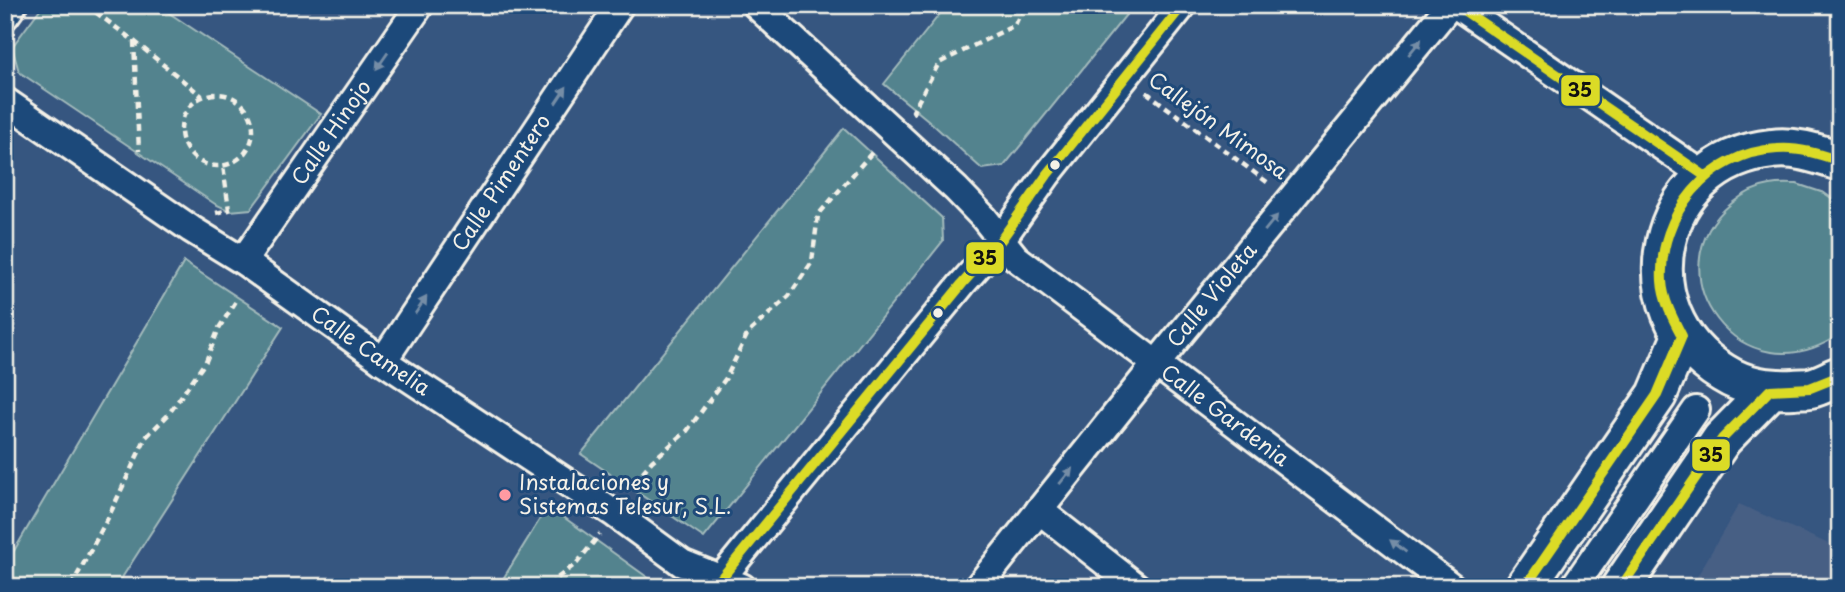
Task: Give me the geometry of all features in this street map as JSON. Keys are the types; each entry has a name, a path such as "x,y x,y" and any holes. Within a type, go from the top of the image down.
{"street":[{"path":"5,16 13,5"},
{"name":"Calle Hinojo","path":"243,261 420,5"},
{"name":"Calle Pimentero","path":"383,362 620,5"},
{"name":"Calle Gardenia","path":"757,5 957,189 1016,258 1452,587"},
{"path":"725,584 954,294 1001,240 1047,176 1183,5"},
{"name":"Calle Violeta","path":"978,587 1156,364 1450,5"},
{"path":"1456,5 1705,176"},
{"name":"Calle Camelia","path":"5,100 191,229 243,261 383,362 615,514 682,563 725,584"},
{"path":"1830,150 1761,151 1737,157 1705,176 1679,206 1664,245 1662,280 1668,309 1682,336 1706,362 1736,381 1770,390 1810,388 1840,376"},
{"path":"1524,587 1657,395 1682,336"},
{"path":"1621,587 1722,439 1770,390"},
{"path":"1574,587 1696,410"},
{"path":"1039,510 1137,587"}],"path":[{"path":"86,5 202,96"},
{"path":"923,121 913,111 939,63 1015,25 1024,5"},
{"path":"134,41 139,151"},
{"name":"Callejón Mimosa","path":"1126,77 1291,200"},
{"path":"216,93 232,96 244,105 251,119 253,134 248,148 237,159 223,165 198,161 188,152 182,140 183,115 191,104 202,96 216,93"},
{"path":"550,587 577,563 652,461 695,421 726,378 748,333 789,296 812,262 818,215 878,146"},
{"path":"191,229 198,216 229,210 223,165"},
{"path":"71,587 109,516 146,437 168,415 206,360 219,328 238,298"}],"shaded area":[{"path":"1739,504 1840,549 1840,587 1691,587"}],"green space":[{"path":"43,5 157,5 321,114 251,209 230,211 215,204 19,72 12,47"},
{"path":"947,5 1134,5 1004,166 982,169 884,84"},
{"path":"844,128 942,218 943,241 704,538 581,454"},
{"path":"1797,184 1824,193 1840,204 1840,334 1803,351 1770,352 1740,340 1717,320 1703,292 1700,262 1708,231 1732,203 1760,187"},
{"path":"184,262 283,327 116,587 5,587 5,566"},
{"path":"548,506 661,587 498,587"}],"transit line":[{"name":"35","path":"714,587 1001,240 1047,175 1183,5"},
{"name":"35","path":"1456,5 1705,176"},
{"name":"35","path":"1525,587 1657,395 1682,336 1664,295 1663,257 1669,233 1679,211 1693,191 1710,175 1730,162 1752,153 1793,149 1840,161"},
{"name":"35","path":"1621,587 1722,439 1770,390 1810,388 1840,376"}],"place":[{"name":"Instalaciones y Sistemas Telesur, S.L.","path":"505,495"}]}
